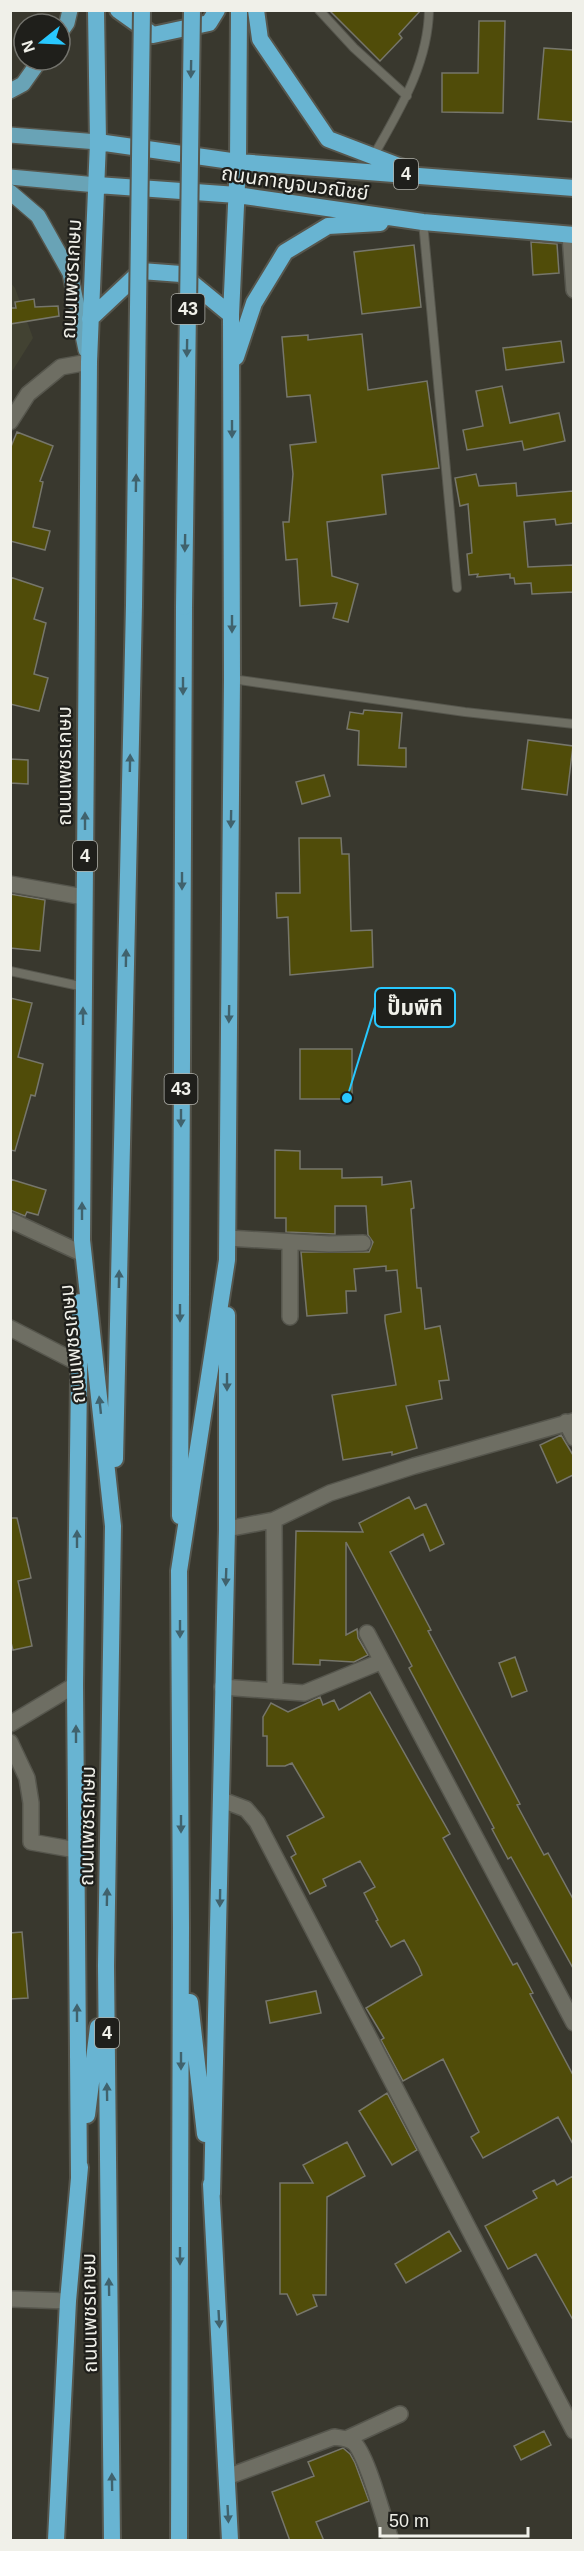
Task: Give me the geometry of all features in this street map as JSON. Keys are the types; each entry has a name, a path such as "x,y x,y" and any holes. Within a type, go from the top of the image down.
{"highway":[{"name":"ถนนเพชรเกษม","path":"96,10 98,142 89,362 81,1247 113,1526 106,1966 112,2541"},
{"path":"118,10 153,35 209,23 217,10"},
{"path":"113,1526 134,605 142,10"},
{"name":"43","path":"179,1570 184,607 192,10"},
{"path":"212,2194 227,1529 232,679 231,315 238,162 239,10"},
{"path":"256,10 260,39 328,139 422,175"},
{"name":"ถนนกาญจนวณิชย์","path":"98,142 238,162 573,188"},
{"name":"ถนนกาญจนวณิชย์","path":"97,185 237,195 423,222 572,235"},
{"path":"232,370 254,303 285,252 327,226 423,222"},
{"path":"90,319 141,271 181,274 231,315"},
{"path":"79,2177 75,1685 81,1247"},
{"path":"179,2541 181,1927 179,1570 227,1260"},
{"path":"181,1927 212,2194 230,2541"},
{"path":"56,2541 68,2301 79,2177 106,1966"}],"main road":[{"path":"10,91 23,84 32,72"},
{"name":"ถนนกาญจนวณิชย์","path":"10,135 98,142"},
{"name":"ถนนกาญจนวณิชย์","path":"10,177 97,185"},
{"path":"10,192 38,216 70,273 89,362"}],"street":[{"path":"572,235 573,290"},
{"path":"10,423 28,393 61,367 89,362"},
{"path":"10,884 84,897"},
{"path":"10,1220 81,1247"},
{"path":"228,1238 363,1243"},
{"path":"290,1242 290,1317"},
{"path":"10,1329 78,1363"},
{"path":"227,1529 274,1520 330,1492 570,1422 573,1438"},
{"path":"274,1520 275,1691"},
{"path":"367,1633 380,1662 573,2023"},
{"path":"222,1687 304,1693 380,1662"},
{"path":"10,1724 75,1685"},
{"path":"10,1742 27,1778 31,1803 30,1842 76,1850"},
{"path":"222,1800 246,1809 261,1830 573,2431"},
{"path":"10,2299 68,2301"},
{"path":"346,2439 399,2414"},
{"path":"227,2477 334,2437 346,2439 354,2443 364,2459 391,2541"}],"lane":[{"path":"319,10 354,48 407,96"},
{"path":"374,155 407,96 420,65 429,33 429,10"},
{"path":"423,222 458,588"},
{"path":"232,679 465,712 573,724"},
{"path":"10,971 84,987"}],"shaded area":[{"path":"10,282 15,288 33,338 11,373"}],"building":[{"path":"329,10 421,10 399,34 402,38 380,61"},
{"path":"479,21 505,21 503,113 442,112 442,73 478,73"},
{"path":"544,48 573,50 573,122 538,119"},
{"path":"531,242 557,244 559,273 533,275"},
{"path":"414,245 421,307 362,314 354,252"},
{"path":"34,299 35,307 58,306 59,316 10,324 10,308 16,308 15,302"},
{"path":"362,334 368,390 427,381 439,468 382,475 386,514 327,522 332,576 358,584 348,622 333,618 337,603 300,606 297,559 286,560 283,522 289,522 293,474 290,445 316,442 310,395 287,397 282,337 308,335 308,340"},
{"path":"561,341 564,362 506,370 503,348"},
{"path":"502,386 510,423 559,413 565,441 524,450 522,441 467,450 463,430 483,426 476,391"},
{"path":"17,432 53,446 40,481 43,482 33,527 50,531 45,550 10,541 10,449"},
{"path":"476,474 479,486 516,483 517,496 573,491 573,523 556,525 555,519 524,522 528,567 573,565 573,592 532,594 531,583 515,584 510,574 477,577 478,574 469,575 467,554 472,553 468,504 460,506 455,478"},
{"path":"10,577 43,588 34,619 46,623 34,674 48,678 39,711 10,704"},
{"path":"364,710 402,713 399,748 406,748 406,767 358,765 359,731 347,729 350,712 363,714"},
{"path":"528,740 573,746 567,795 522,789"},
{"path":"10,759 28,760 28,784 10,783"},
{"path":"324,775 330,796 302,804 296,782"},
{"path":"299,838 341,838 342,854 349,854 351,931 372,930 373,967 290,975 288,917 277,918 276,893 300,893"},
{"path":"10,894 45,900 40,951 10,948"},
{"path":"10,998 32,1003 18,1057 43,1064 35,1096 31,1095 15,1151 10,1150"},
{"path":"300,1049 352,1049 352,1099 300,1099"},
{"path":"275,1150 300,1151 300,1169 342,1169 342,1178 382,1177 382,1185 411,1181 417,1288 421,1288 425,1329 440,1326 449,1380 439,1381 442,1399 406,1406 417,1448 392,1455 392,1452 343,1460 332,1395 396,1385 385,1315 401,1312 397,1270 386,1271 386,1266 354,1269 356,1291 346,1291 347,1313 307,1316 301,1252 369,1252 373,1242 368,1235 366,1206 335,1206 335,1234 286,1232 286,1218 275,1218"},
{"path":"10,1179 46,1190 38,1215 27,1212 25,1216 10,1210"},
{"path":"561,1435 573,1455 573,1475 557,1483 540,1445"},
{"path":"409,1497 415,1509 426,1504 444,1544 430,1551 423,1534 390,1552 431,1630 428,1631 520,1804 517,1805 544,1855 548,1853 573,1899 573,1968 511,1857 508,1859 492,1829 494,1828 409,1668 412,1666 346,1542 346,1635 357,1629 358,1638 368,1655 354,1662 320,1660 320,1665 293,1664 296,1531 363,1532 359,1523"},
{"path":"10,1518 17,1518 31,1578 18,1581 32,1646 13,1650 10,1639"},
{"path":"515,1657 527,1691 512,1697 499,1663"},
{"path":"370,1692 450,1834 443,1838 513,1965 517,1963 533,1993 530,1994 573,2075 573,2144 558,2117 483,2158 471,2137 479,2132 443,2059 403,2081 381,2040 384,2038 366,2008 422,1975 419,1967 404,1940 391,1947 376,1921 378,1920 364,1893 375,1887 360,1861 323,1879 326,1886 310,1894 291,1857 296,1854 287,1836 324,1817 292,1763 285,1766 267,1766 267,1736 263,1736 263,1717 271,1703 288,1712 320,1697 323,1705 334,1700 339,1710"},
{"path":"22,1932 28,1998 10,1999 10,1933"},
{"path":"316,1991 321,2013 270,2023 266,2001"},
{"path":"387,2093 417,2150 392,2165 359,2111"},
{"path":"347,2142 365,2176 327,2197 326,2295 313,2295 317,2306 297,2315 287,2294 280,2294 280,2183 313,2183 303,2165"},
{"path":"573,2176 573,2320 536,2254 508,2269 485,2226 537,2198 533,2191 554,2180 557,2185"},
{"path":"449,2231 461,2251 406,2283 395,2264"},
{"path":"544,2431 551,2445 521,2460 514,2446"},
{"path":"343,2448 355,2463 369,2501 316,2522 324,2541 290,2541 272,2492 314,2476 308,2462"}],"place":[{"name":"ปั๊มพีที","path":"347,1098"}]}
